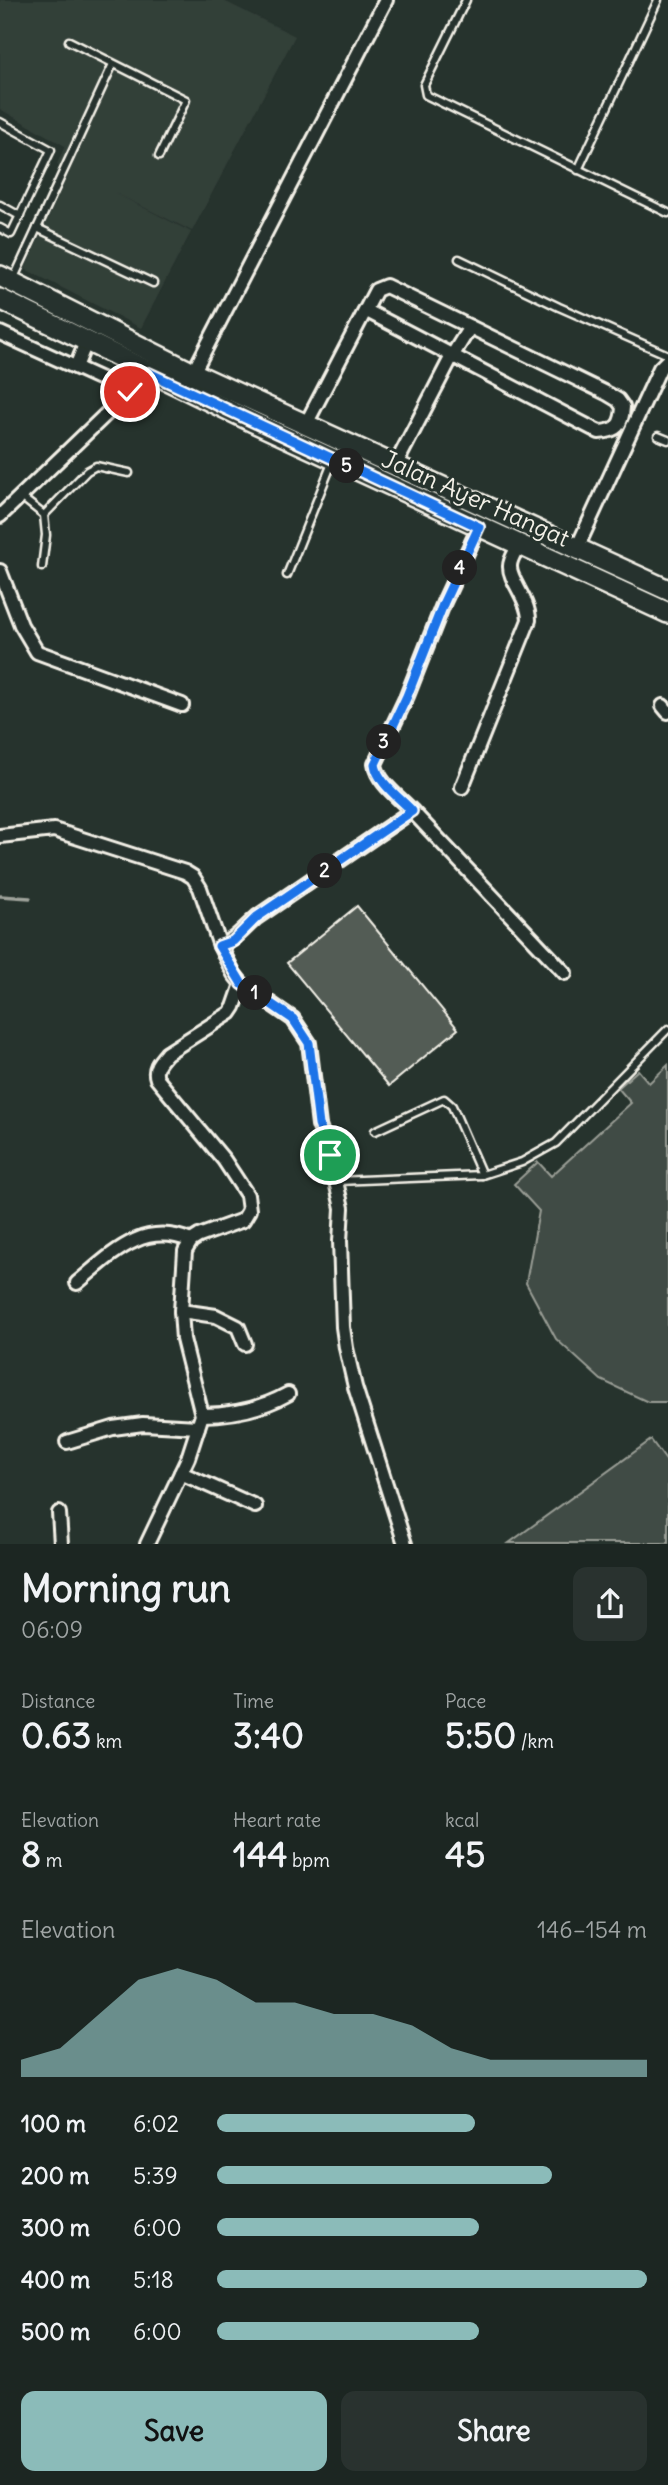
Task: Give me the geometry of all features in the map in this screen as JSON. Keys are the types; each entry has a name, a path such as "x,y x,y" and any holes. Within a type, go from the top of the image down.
{"main road":[{"name":"Jalan Ayer Hangat","path":"6,279 193,373 668,590"},
{"name":"Jalan Ayer Hangat","path":"0,299 333,460 668,613"}],"street":[{"path":"193,373 386,0"},
{"path":"306,424 365,310 376,290 386,286 618,400 623,407 620,424 612,431 599,432 365,310"},
{"path":"395,466 470,327"},
{"path":"0,333 130,392"},
{"path":"76,367 86,342"},
{"path":"576,548 660,368 668,358"},
{"path":"0,516 149,373"},
{"path":"479,527 375,764 376,771 565,973"},
{"path":"462,787 529,620 526,600 511,573 510,565 519,544"},
{"path":"0,571 25,634 37,652 182,705"},
{"path":"219,946 233,941 257,917 412,811"},
{"path":"0,836 54,830 186,872 200,888 219,946 242,984 293,1019 309,1043 319,1125 337,1181 342,1208 340,1241 346,1348 355,1387 405,1544"},
{"path":"147,1544 181,1474 200,1421 183,1339 181,1311 184,1259 191,1241 243,1220 249,1210 249,1201 223,1160 157,1079 155,1071 167,1053 230,1013 242,984"},
{"path":"78,1283 108,1257 141,1237 164,1234 191,1241"},
{"path":"181,1311 216,1316 238,1327 245,1344"},
{"path":"67,1442 113,1428 200,1421 234,1414 270,1403 288,1394"},
{"path":"181,1474 255,1506"},
{"path":"59,1513 61,1544"}],"lane":[{"path":"466,0 424,85 424,92 429,98 668,213"},
{"path":"578,170 658,0"},
{"path":"69,41 186,100 159,156"},
{"path":"6,279 37,228 113,64"},
{"path":"0,121 51,150 11,234 0,228"},
{"path":"0,205 20,216"},
{"path":"37,228 153,283"},
{"path":"460,259 668,358"},
{"path":"658,436 668,440"},
{"path":"286,575 333,460"},
{"path":"44,515 87,471 96,467 130,473"},
{"path":"20,496 44,515 46,535 42,567"},
{"path":"337,1181 482,1175 522,1162 556,1143 668,1029"},
{"path":"375,1131 444,1099 452,1106 482,1175"}],"shaded area":[{"path":"0,0 222,0 295,36 192,231 113,192 191,232 141,328 25,269 70,171 57,164 65,146 0,109"},
{"path":"668,1065 668,1402 648,1402 601,1380 556,1339 526,1283 539,1211 514,1184 538,1162 551,1176 631,1103 618,1088 638,1070 649,1083"},
{"path":"651,1440 668,1463 668,1543 509,1543"}],"building":[{"path":"357,906 458,1029 389,1086 287,963"}],"waterway":[{"path":"0,896 30,898"}],"route":[{"path":"130,392 149,373 479,527 375,764 382,779 412,811 257,917 233,941 219,946 242,984 293,1019 309,1043 313,1056 319,1125 330,1155"}]}
